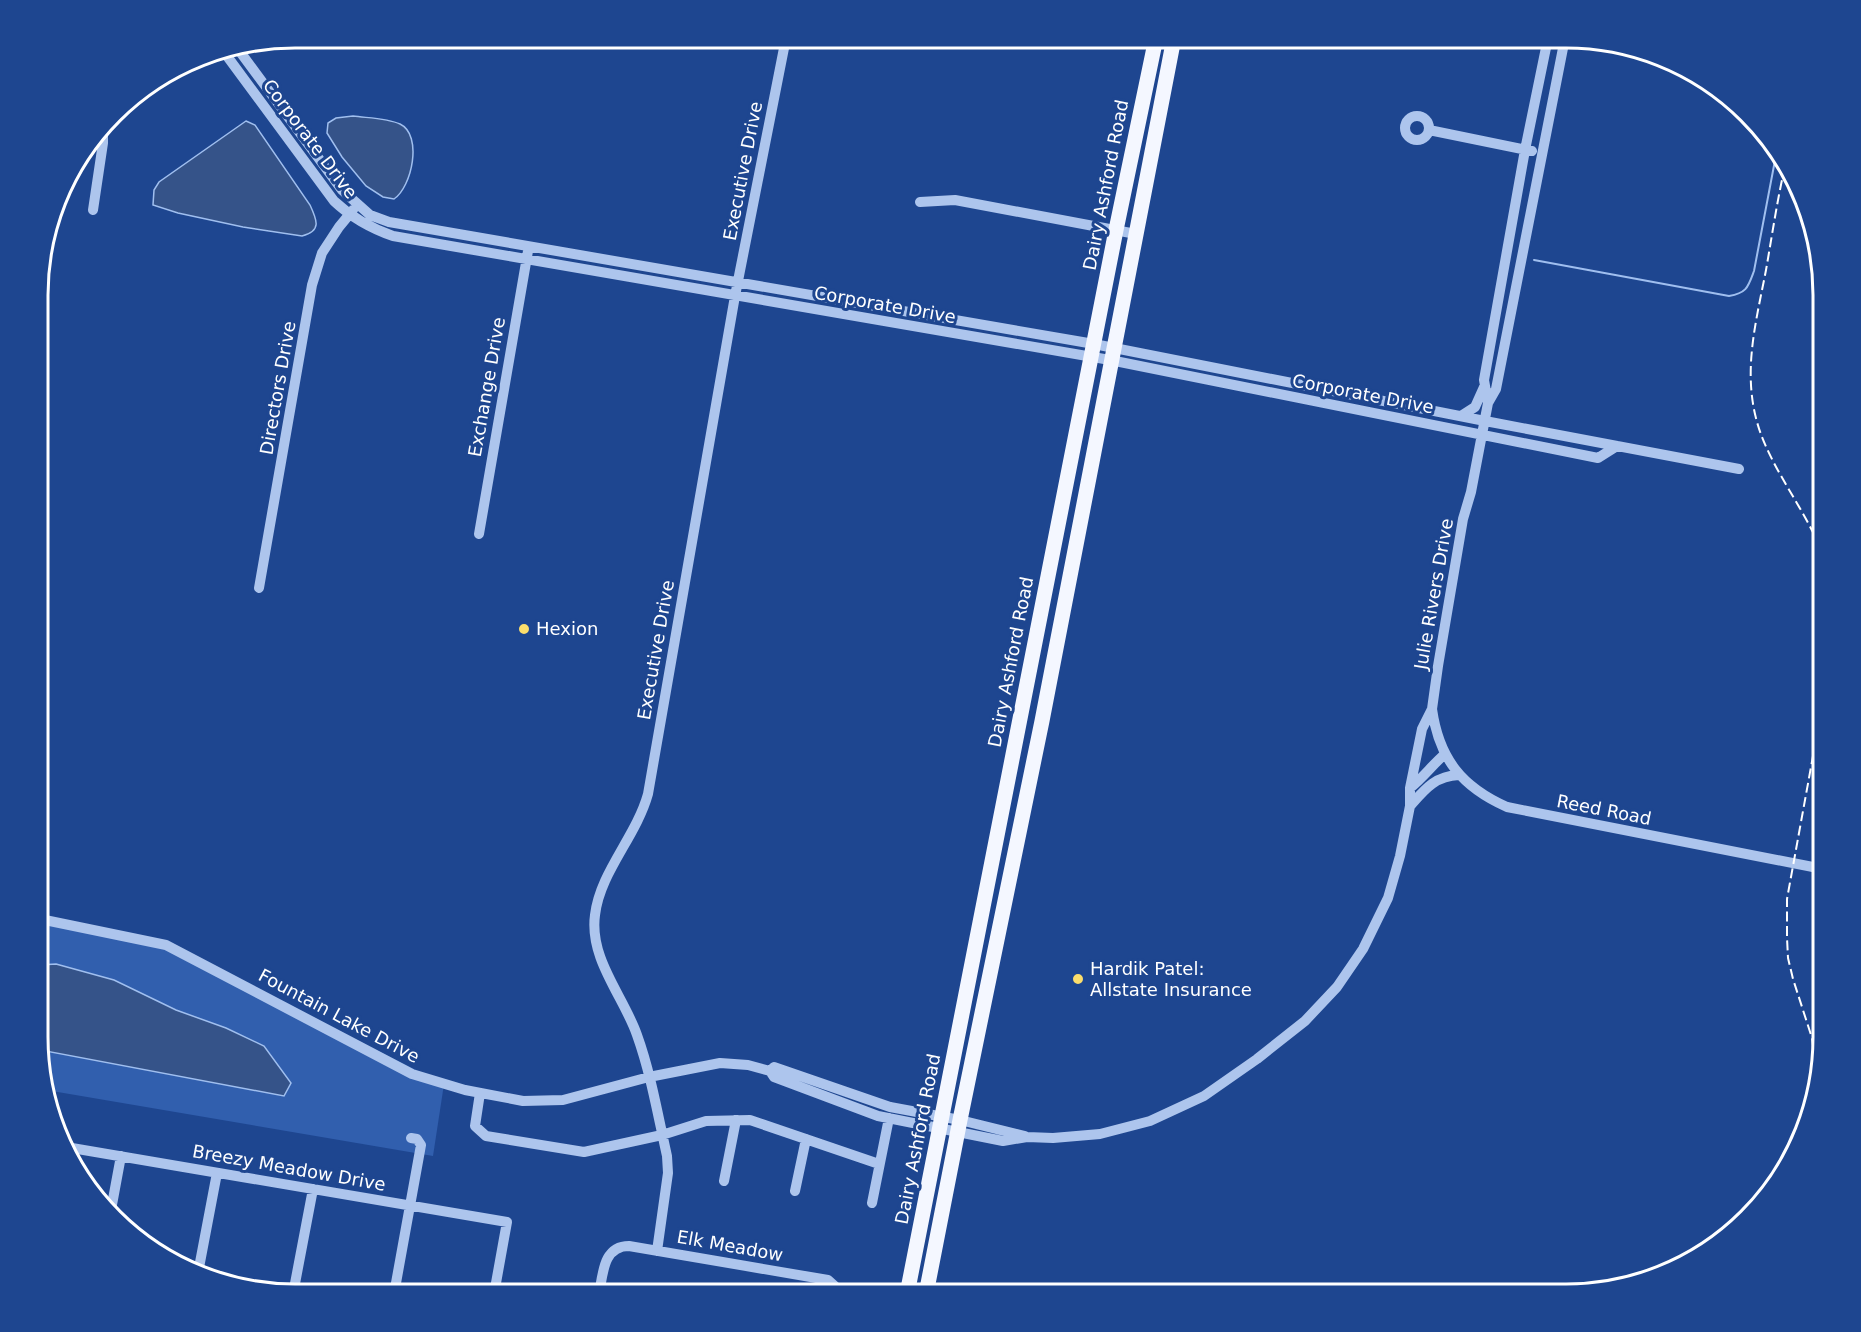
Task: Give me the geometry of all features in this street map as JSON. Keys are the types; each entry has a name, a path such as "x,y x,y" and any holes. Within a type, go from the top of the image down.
{"main road":[{"name":"Dairy Ashford Road","path":"909,1284 1154,48"},
{"name":"Dairy Ashford Road","path":"928,1284 1042,721 1172,48"},
{"path":"1020,716 1042,721"},
{"path":"1004,805 1024,808"},
{"path":"972,964 991,968"},
{"path":"917,1241 936,1244"}],"street":[{"name":"Executive Drive","path":"657,1251 668,1173 667,1156 637,1035 599,950 594,929 595,916 604,883 642,815 648,794 735,296 784,48"},
{"name":"Julie Rivers Drive","path":"1488,404 1484,387 1525,150 1546,48"},
{"name":"Julie Rivers Drive","path":"941,1123 959,1126 1003,1141 1027,1137 1053,1138 1100,1134 1150,1121 1204,1096 1257,1059 1305,1021 1337,987 1363,949 1388,898 1400,856 1422,729 1432,709 1454,568 1488,404 1496,389 1563,48"},
{"name":"Corporate Drive","path":"242,54 342,190 370,215 389,222 1010,329 1292,396 1598,458 1617,446"},
{"name":"Corporate Drive","path":"228,57 334,201 348,215 370,228 393,236 1008,343 1093,350"},
{"path":"1429,130 1542,153"},
{"path":"93,210 103,140"},
{"path":"920,202 955,200 1136,234"},
{"name":"Directors Drive","path":"259,588 312,285 322,253 357,205"},
{"path":"1513,222 1527,228"},
{"name":"Exchange Drive","path":"479,534 529,245"},
{"path":"1008,343 1010,329"},
{"name":"Corporate Drive","path":"1112,354 1295,383 1739,469"},
{"path":"1292,396 1295,383"},
{"path":"1461,416 1475,407 1484,387"},
{"path":"1521,441 1523,428"},
{"name":"Reed Road","path":"1432,709 1438,740 1459,775 1484,796 1507,807 1813,867"},
{"path":"1410,788 1445,754"},
{"path":"1410,806 1435,780 1459,775"},
{"name":"Fountain Lake Drive","path":"48,921 166,945 412,1074 480,1093 523,1101 563,1100 649,1077 720,1063 748,1065 770,1071 774,1077 889,1118 941,1123"},
{"name":"Fountain Lake Drive","path":"770,1071 774,1067 941,1123"},
{"path":"836,1101 840,1090"},
{"path":"480,1093 475,1126 486,1136 584,1152 663,1135 706,1121 750,1120 879,1164"},
{"path":"872,1203 889,1118"},
{"path":"724,1181 736,1120"},
{"path":"396,1284 421,1145 417,1139 411,1138"},
{"path":"795,1191 806,1139"},
{"name":"Breezy Meadow Drive","path":"74,1148 507,1222 496,1284"},
{"path":"112,1203 121,1156"},
{"path":"200,1264 217,1173"},
{"path":"295,1284 313,1189"},
{"name":"Elk Meadow","path":"601,1284 609,1254 621,1246 828,1280 831,1284"}],"shaded area":[{"path":"353,116 389,121 400,124 407,130 413,149 410,173 406,184 394,199 383,197 366,186 342,157 327,133 328,123 336,118"},
{"path":"246,121 255,125 310,205 316,224 313,231 308,234 302,236 243,227 178,213 153,205 154,190 159,182"},
{"path":"48,920 166,945 444,1084 433,1156 54,1091 48,1037"},
{"path":"48,964 56,964 114,980 176,1010 226,1028 264,1046 291,1083 284,1096 49,1052"}],"waterway":[{"path":"1534,260 1729,296 1740,293 1748,285 1754,271 1774,163"}],"railway":[{"path":"1783,177 1754,333 1752,395 1755,416 1762,437 1813,534"},
{"path":"1813,756 1787,899 1788,958 1813,1043"}],"place":[{"name":"Hexion","path":"524,629"},
{"name":"Hardik Patel: Allstate Insurance","path":"1078,979"}]}
